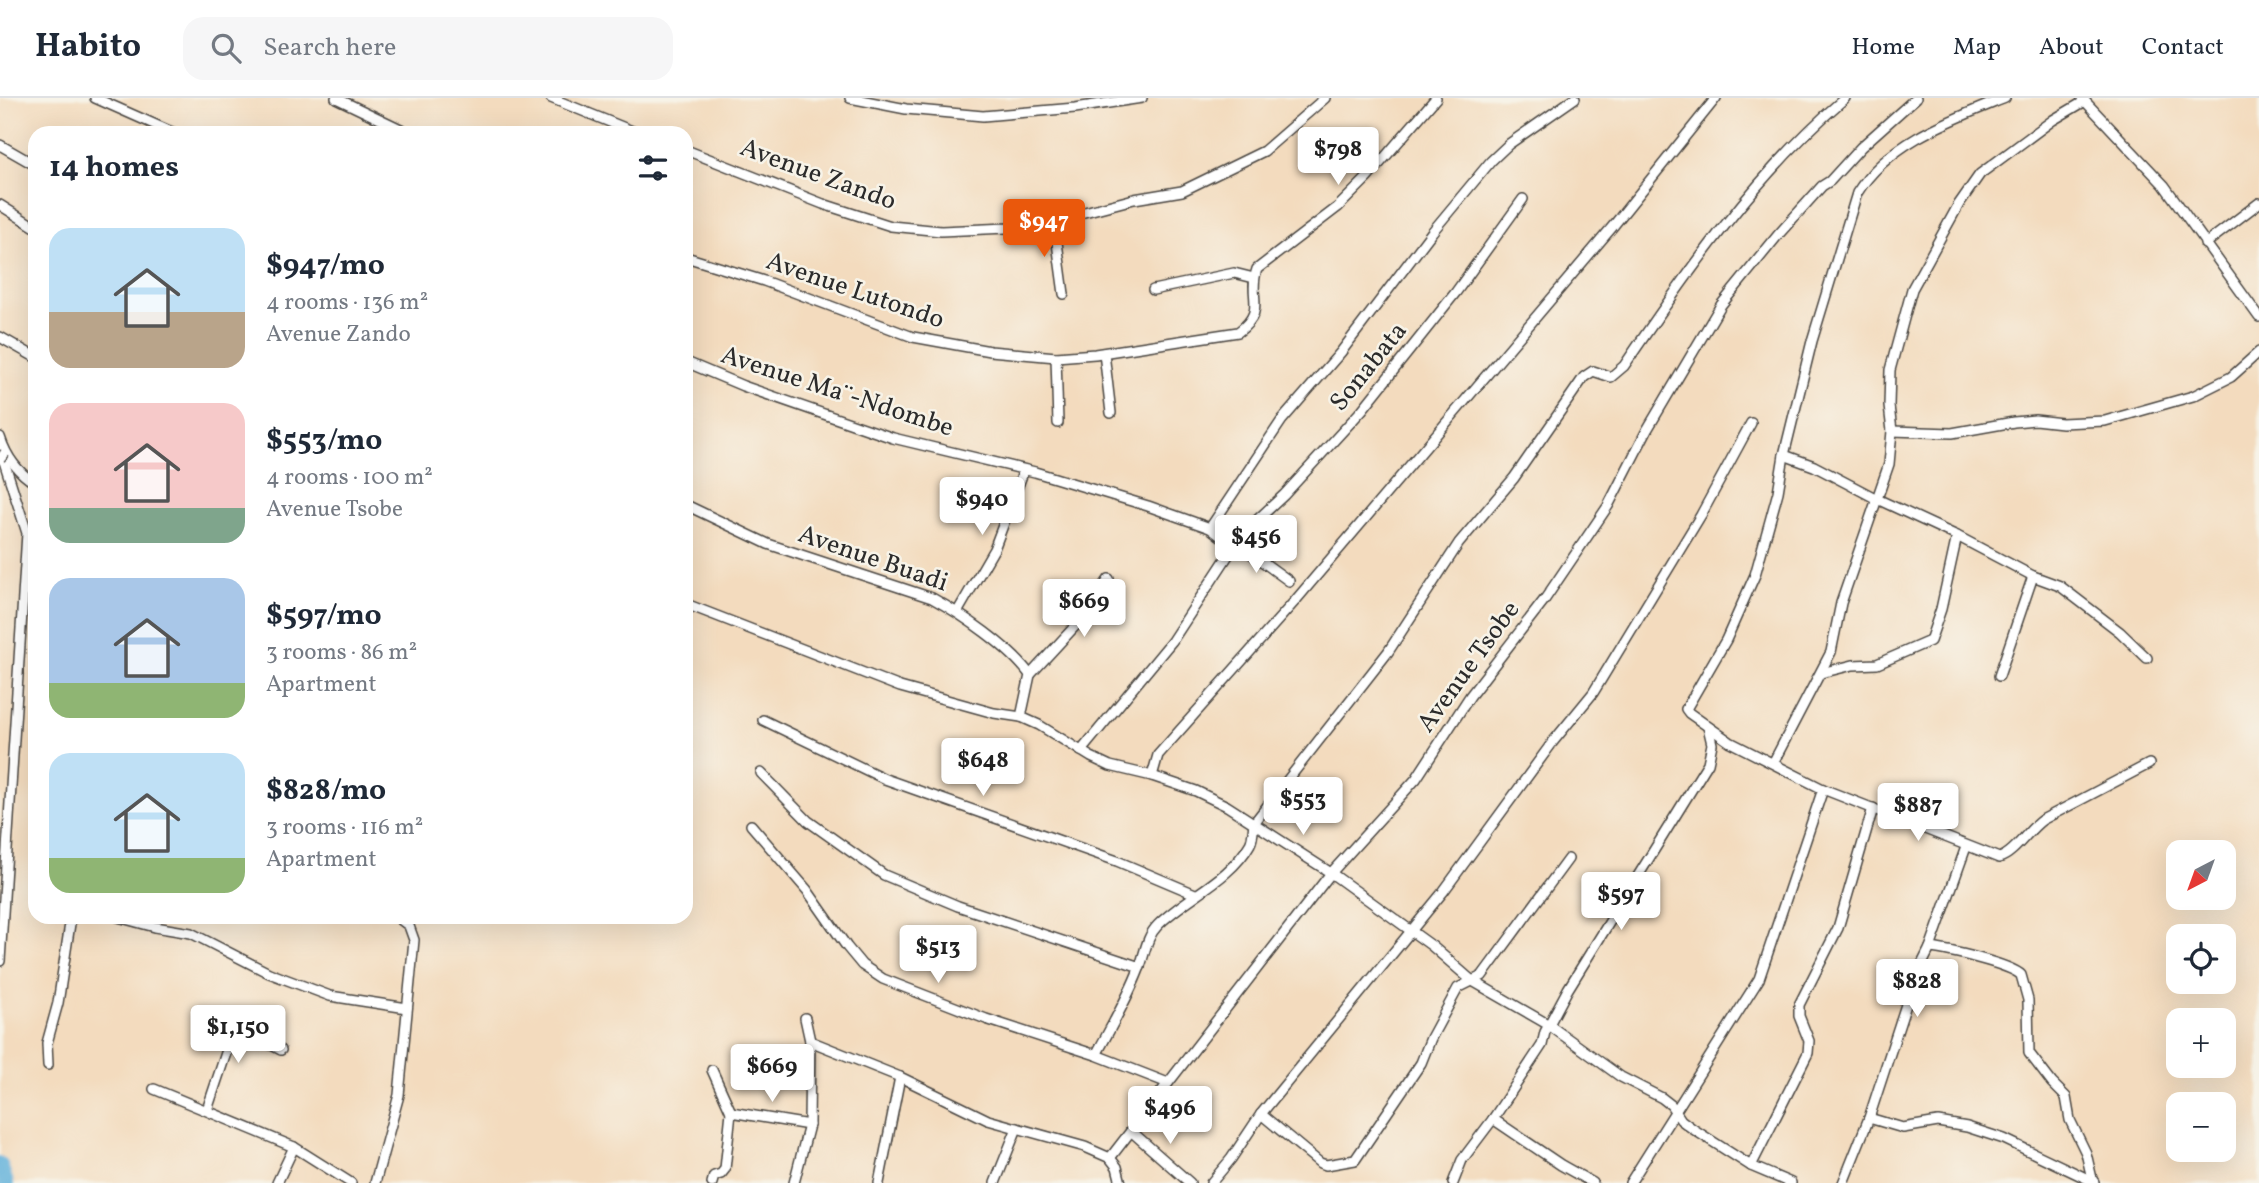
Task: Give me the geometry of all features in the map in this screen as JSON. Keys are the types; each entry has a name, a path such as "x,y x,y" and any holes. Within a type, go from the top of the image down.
{"street":[{"path":"95,98 158,126"},
{"path":"336,98 394,126"},
{"path":"551,98 620,126"},
{"path":"850,98 906,109 983,116 1075,108 1142,98"},
{"name":"Avenue Zando","path":"693,153 823,204 891,226 963,230 1031,226 1134,199 1182,191 1264,151 1325,98"},
{"path":"1153,290 1234,273 1254,278 1262,263 1327,217 1355,191 1436,98"},
{"path":"1289,581 1214,530 1282,420 1341,352 1432,232 1491,160 1509,144 1575,98"},
{"path":"1152,776 1158,755 1313,581 1614,225 1716,98"},
{"path":"1096,1055 1140,967 1145,949 1157,926 1195,894 1214,883 1251,843 1254,823 1388,652 1459,543 1514,478 1584,377 1593,371 1611,377 1624,366 1732,215 1811,127 1845,98"},
{"name":"Avenue Tsobe","path":"1111,1158 1331,873 1416,779 1470,695 1517,637 1587,539 1721,305 1822,186 1916,98"},
{"path":"2005,98 1943,124 1887,157 1868,175 1857,193 1812,341 1784,455 1778,492 1755,575 1726,640 1686,709 1730,742 1823,789 1992,857 2006,856 2030,829 2042,820 2134,769 2149,764"},
{"path":"1773,763 1831,652 1841,603 1889,464 1892,431 1889,406 1890,370 1909,297 1959,204 1989,165 2084,100 2164,185 2259,317"},
{"path":"0,145 28,160"},
{"name":"Sonabata","path":"1228,542 1241,535 1284,495 1362,410 1456,292 1523,199"},
{"path":"2205,244 2259,203"},
{"path":"0,205 28,223"},
{"path":"1054,220 1064,294"},
{"name":"Avenue Lutondo","path":"693,259 764,281 913,337 990,351 1056,356 1104,353 1238,332 1250,323 1255,312 1254,278"},
{"path":"0,337 28,353"},
{"path":"1892,431 1952,433 2035,420 2062,424 2105,421 2193,396 2231,377 2259,352"},
{"path":"1104,353 1111,413"},
{"path":"1056,356 1058,423"},
{"name":"Avenue Ma¨-Ndombe","path":"693,365 743,386 893,438 1024,470 1135,502 1214,530"},
{"path":"1211,1183 1231,1159 1261,1114 1460,872 1552,743 1592,693 1701,515 1751,423"},
{"path":"0,437 2,454 27,533 0,961"},
{"path":"2,454 28,478"},
{"path":"1784,455 1814,466 2033,576 2050,581 2075,597 2147,657"},
{"path":"957,611 994,549 1024,470"},
{"name":"Avenue Buadi","path":"693,508 768,544 932,598 957,611 1012,653 1030,675"},
{"path":"1821,673 1853,665 1877,664 1930,641 1941,609 1956,536"},
{"path":"1082,751 1172,640 1229,554 1228,542"},
{"path":"1999,676 2033,576"},
{"path":"1021,717 1030,675 1078,623 1109,579"},
{"path":"693,607 900,687 994,713 1021,717 1110,766 1152,776 1196,791 1254,823 1331,873 1432,946 1471,980 1549,1025 1621,1077 1662,1098 1681,1120 1693,1129 1751,1166 1791,1183"},
{"path":"763,720 885,779 1117,861 1195,894"},
{"path":"1707,726 1712,744 1711,756"},
{"path":"1453,1183 1462,1160 1542,1045 1568,989 1711,756 1730,742"},
{"path":"761,773 808,821 884,875 958,906 1140,967"},
{"path":"1630,1183 1759,979 1823,789"},
{"path":"1751,1166 1808,1054 1809,1041 1799,1016 1799,1005 1838,928 1873,808"},
{"path":"751,825 807,890 862,965 883,979 1168,1083"},
{"path":"1843,1183 1869,1118 1914,980 1930,948 1966,847"},
{"path":"1261,1114 1320,1163 1326,1165 1354,1160 1421,1063 1430,1038 1458,988 1482,976 1567,859"},
{"path":"48,1065 47,1043 58,1003 70,924"},
{"path":"144,924 191,933 269,973 330,996 407,1008"},
{"path":"375,1183 400,1095 414,940 406,924"},
{"path":"1930,948 2004,967 2021,975 2028,1000 2029,1053 2066,1097 2070,1120 2085,1153 2094,1183"},
{"path":"794,1183 808,1125 810,1041 805,1018"},
{"path":"207,1110 235,1033 247,1032 281,1050"},
{"path":"810,1041 900,1077 988,1120 1085,1147 1111,1158 1117,1167 1121,1183"},
{"path":"712,1070 731,1112 725,1169 721,1174 714,1175 712,1183"},
{"path":"879,1183 900,1077"},
{"path":"154,1089 294,1147 351,1183"},
{"path":"731,1112 808,1125"},
{"path":"1869,1118 1903,1128 1938,1122 1967,1127 2004,1139 2094,1183"},
{"path":"1493,1119 1593,1183"},
{"path":"995,1183 1017,1128"},
{"path":"1131,1131 1190,1183"},
{"path":"277,1183 294,1147"}],"waterway":[{"path":"0,1165 6,1183"}]}
